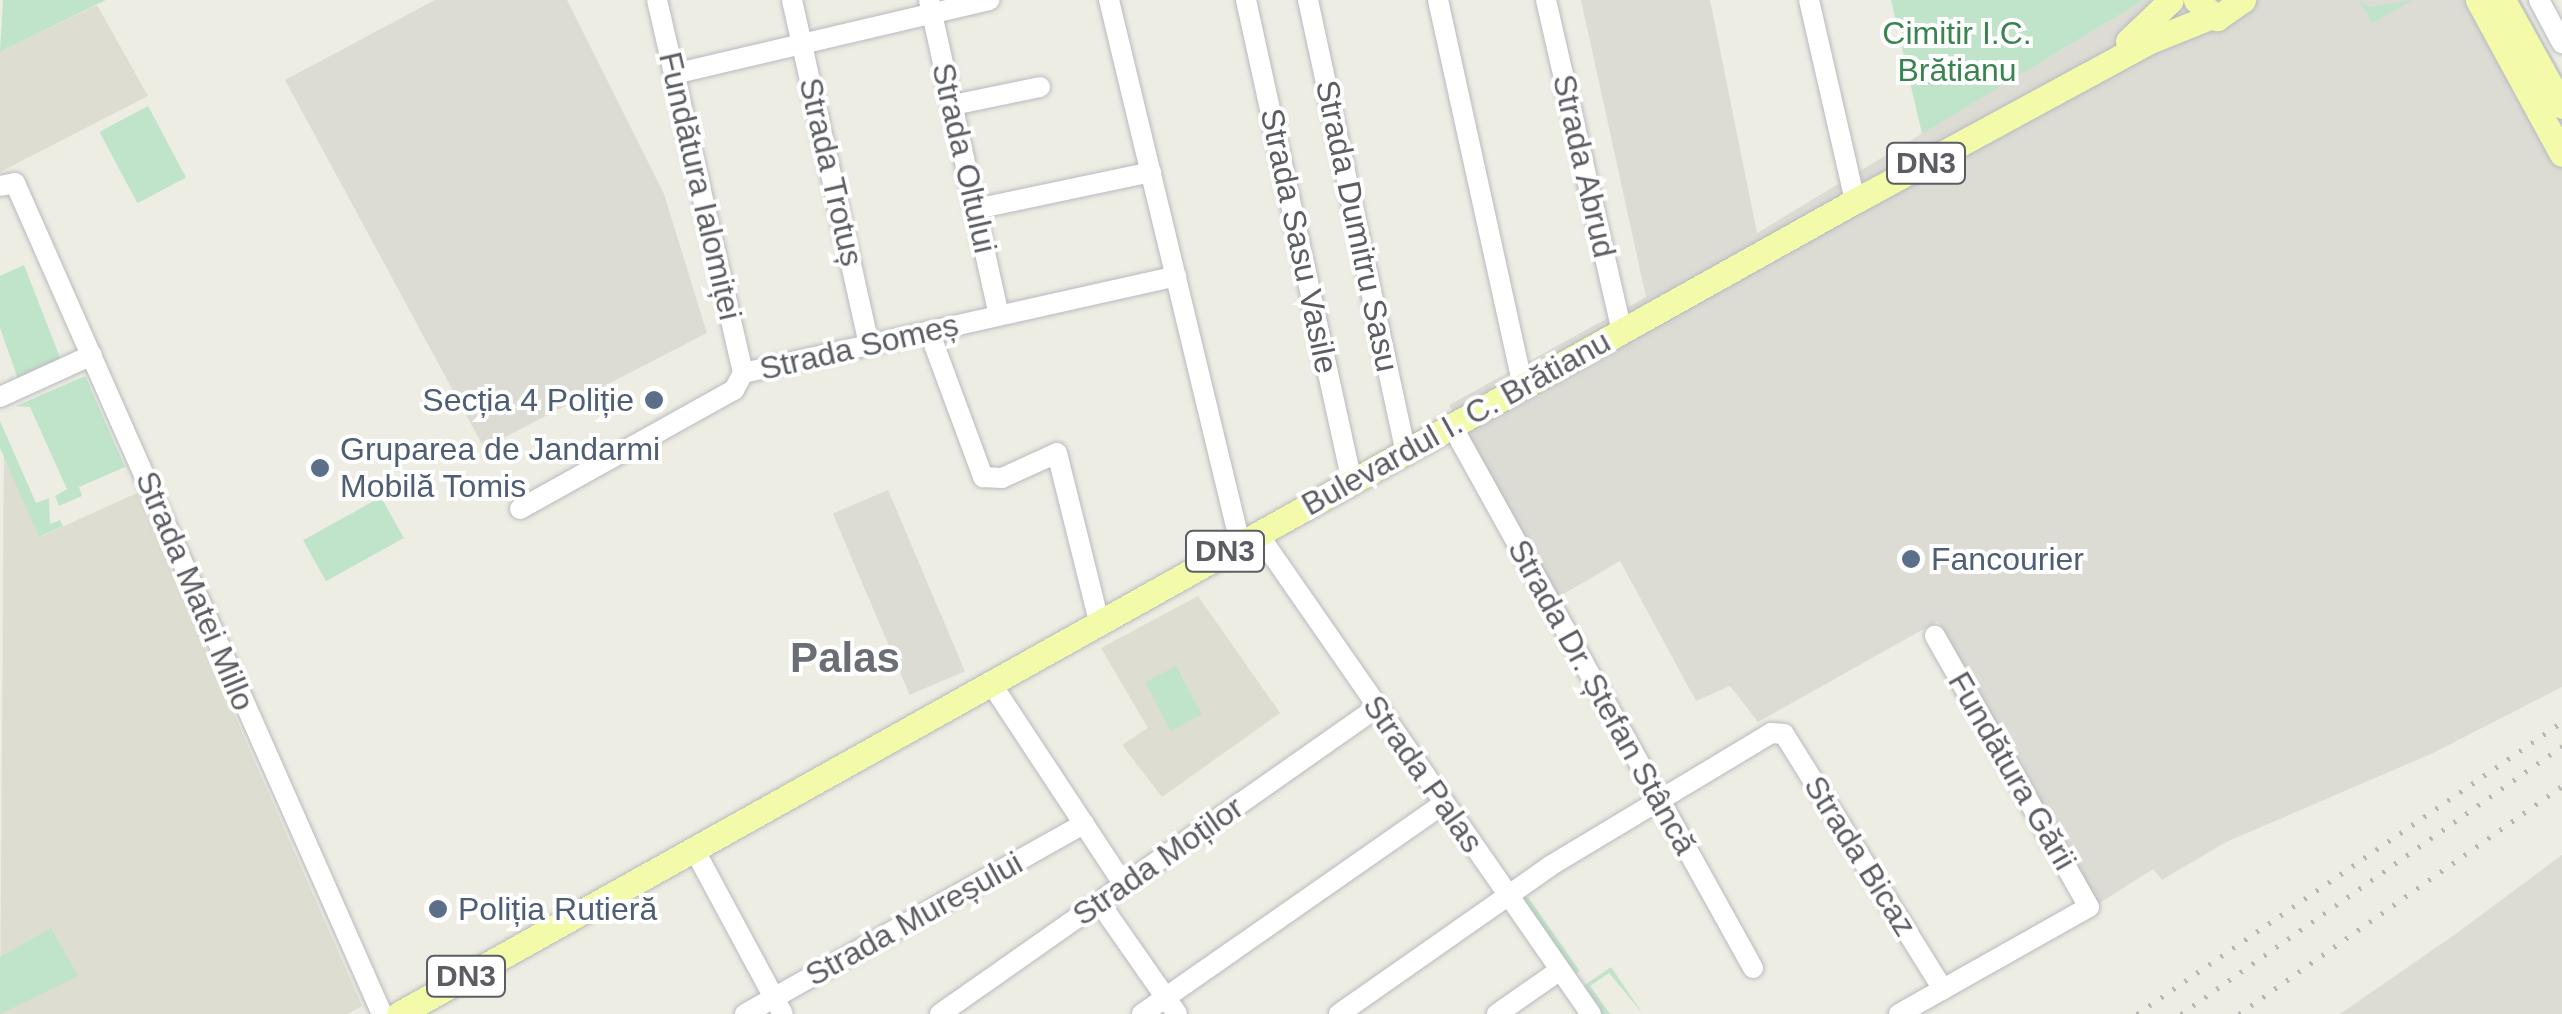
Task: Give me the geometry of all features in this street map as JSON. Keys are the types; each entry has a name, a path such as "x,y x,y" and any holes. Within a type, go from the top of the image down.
{"main road":[{"path":"2073,82 2171,0"},
{"path":"2478,0 2562,154"},
{"path":"2504,0 2562,106"},
{"name":"DN3","path":"2200,6 2230,15 2241,1"},
{"name":"Bulevardul I. C. Brătianu","path":"398,1014 1855,201 2150,42 2200,6"}],"street":[{"name":"Fundătura Ialomiței","path":"657,0 743,372"},
{"name":"Strada Trotuș","path":"792,0 869,345"},
{"path":"674,74 802,44 931,7 989,0"},
{"path":"1109,0 1176,276 1249,538"},
{"name":"Strada Sasu Vasile","path":"1246,0 1352,482"},
{"name":"Strada Dumitru Sasu","path":"1308,0 1406,452"},
{"path":"1438,0 1523,386"},
{"name":"Strada Abrud","path":"1546,0 1622,331"},
{"path":"1809,0 1855,201"},
{"path":"2539,0 2562,43"},
{"name":"Strada Oltului","path":"931,7 1000,316"},
{"path":"953,106 1040,87"},
{"path":"976,208 1151,172"},
{"name":"Strada Matei Millo","path":"0,186 15,183 382,1014"},
{"name":"Strada Someș","path":"520,509 734,390 743,372 1176,276"},
{"path":"929,331 983,477 1002,478 1057,453 1099,622"},
{"path":"0,397 92,356"},
{"name":"Strada Dr. Ștefan Stâncă","path":"1452,426 1753,968"},
{"name":"Strada Palas","path":"1249,538 1376,708 1591,1014"},
{"name":"Fundătura Gării","path":"1935,636 2089,907 1943,990"},
{"path":"991,683 1124,885"},
{"name":"Strada Moților","path":"940,1014 1376,708"},
{"name":"Strada Bicaz","path":"1657,800 1771,733 1784,734 1943,990"},
{"path":"1339,1014 1508,895 1657,800"},
{"path":"1142,1014 1172,1006 1444,804"},
{"name":"Strada Mureșului","path":"744,1014 779,1006 1084,824"},
{"path":"694,849 779,1006"},
{"path":"1099,902 1172,1006"},
{"path":"1497,1014 1560,970"},
{"path":"1900,1014 1943,990"}],"shaded area":[{"path":"435,0 567,0 664,194 707,333 484,448 285,80"},
{"path":"1581,0 1710,0 1757,233 2144,0 2521,0 2562,75 2562,687 2431,754 2226,842 2162,880 2153,869 2095,906 1938,621 1758,722 1730,686 1696,701 1620,561 1557,598 1449,405 1646,297"},
{"path":"97,5 148,96 0,172 0,52"},
{"path":"4,456 40,537 137,493 362,1006 348,1014 0,1014"},
{"path":"888,490 965,671 910,695 833,513"},
{"path":"1198,596 1280,713 1162,797 1122,745 1148,728 1101,648"},
{"path":"2562,855 2562,1014 2340,1014 2457,933"}],"green space":[{"path":"3,0 106,0 0,52"},
{"name":"Cimitir I.C. Brătianu","path":"1891,0 2144,0 1922,134"},
{"path":"2359,0 2370,7 2413,0 2372,23"},
{"path":"148,106 186,178 137,203 99,132"},
{"path":"24,265 61,360 18,379 0,328 0,276"},
{"path":"85,376 125,467 79,487 82,496 59,506 55,496 67,489 30,407 16,406"},
{"path":"0,421 36,503 49,498 50,524 60,520 63,526 39,537 0,448"},
{"path":"381,497 404,538 326,581 303,540"},
{"path":"1176,666 1202,715 1171,731 1145,682"},
{"path":"1528,897 1580,971 1574,975 1522,901"},
{"path":"51,928 78,976 0,1014 0,957"},
{"path":"1611,967 1643,1014 1609,973 1590,986 1610,1014 1601,1014 1582,987"}],"railway":[{"path":"2137,1014 2562,722"},
{"path":"2181,1014 2562,746"},
{"path":"2239,1014 2562,786"}],"place":[{"name":"Secția 4 Poliție","path":"654,400"},
{"name":"Gruparea de Jandarmi Mobilă Tomis","path":"320,468"},
{"name":"Fancourier","path":"1911,559"},
{"name":"Poliția Rutieră","path":"438,909"}],"district":[{"name":"Palas","path":"845,658"}]}
